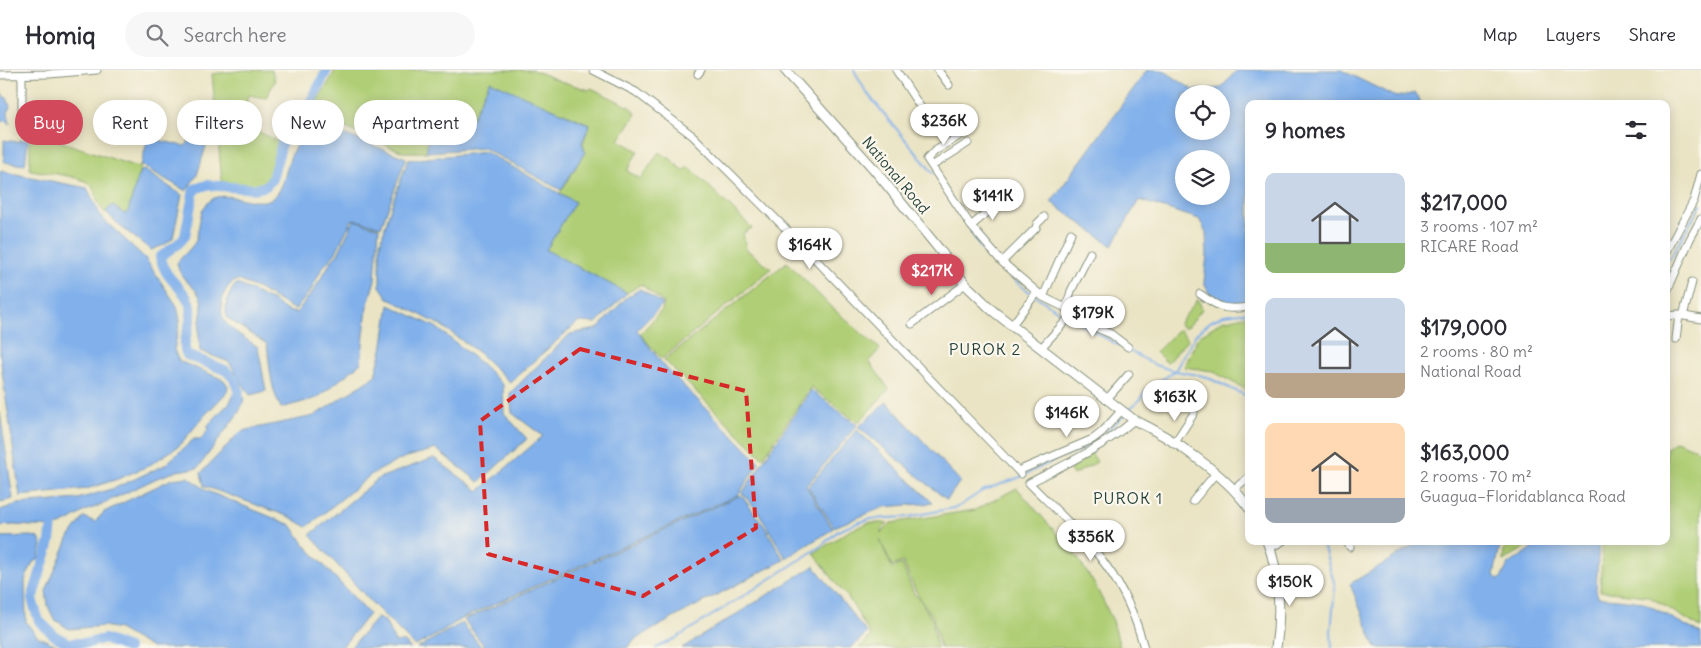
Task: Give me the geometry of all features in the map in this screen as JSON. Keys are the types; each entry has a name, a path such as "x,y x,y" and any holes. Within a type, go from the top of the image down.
{"main road":[{"name":"National Road","path":"785,70 873,168 940,249 965,284 993,311 1106,400 1152,429 1216,474 1234,489 1245,503"},
{"path":"1269,545 1274,566 1278,611 1276,648"}],"street":[{"path":"0,75 97,70"},
{"path":"593,70 636,92 693,136 798,241 1020,473 1093,439 1126,414"},
{"path":"896,70 921,108"},
{"path":"938,70 949,85"},
{"path":"22,75 22,100"},
{"path":"958,136 935,151 927,159 971,226 1017,280 1037,295 1066,309 1085,323 1111,334 1128,348"},
{"path":"932,166 968,143"},
{"path":"1670,245 1694,200 1701,174"},
{"path":"971,226 1002,200"},
{"path":"1002,262 1036,228 1037,224 1044,217"},
{"path":"1670,285 1701,219"},
{"path":"1012,325 1037,295 1071,233"},
{"path":"1066,309 1072,291 1090,253"},
{"path":"1676,339 1681,315 1692,282"},
{"path":"912,324 965,284"},
{"path":"1200,294 1214,305 1225,309 1245,306"},
{"path":"1041,348 1087,304 1093,305"},
{"path":"1670,316 1681,315 1701,319"},
{"path":"1106,400 1129,374"},
{"path":"1174,444 1194,413"},
{"path":"1126,414 1115,436 1098,448 1029,483 1077,530 1114,575 1127,598 1144,648"},
{"path":"1193,501 1216,474"},
{"path":"1234,489 1245,480"}],"highlighted area":[{"path":"580,349 746,391 756,528 643,596 488,554 480,421"}],"green space":[{"path":"246,70 272,70 275,81 266,98 248,95 247,100 214,100 212,74"},
{"path":"335,70 533,70 589,90 591,88 632,108 636,114 619,140 638,151 627,171 641,179 659,152 671,159 683,171 689,167 752,228 743,233 746,249 771,269 662,359 640,334 662,310 664,303 641,284 627,293 546,250 575,202 560,193 585,152 583,143 590,124 490,82 477,109 477,100 354,100 354,132 344,127 344,100 318,100"},
{"path":"262,133 272,139 272,145 277,145 271,170 264,183 259,186 250,186 222,182 219,145 262,145"},
{"path":"30,145 71,145 137,167 141,165 128,212 124,214 112,205 105,213 93,188 87,182 52,173 30,170"},
{"path":"386,145 427,145 426,152 403,152"},
{"path":"787,262 831,307 880,349 869,361 889,389 858,423 811,387 763,458 664,360"},
{"path":"1198,299 1202,309 1190,325 1184,328 1179,324"},
{"path":"1245,316 1245,389 1212,371 1184,367 1199,336 1222,321"},
{"path":"1179,329 1188,339 1167,363 1156,352"},
{"path":"1676,441 1701,451 1701,628 1648,596 1600,591 1603,545 1670,545 1670,446"},
{"path":"1091,452 1097,462 1073,475 1067,464"},
{"path":"1017,488 1077,557 1095,585 1113,621 1120,648 940,648 933,617 916,592 903,562 892,566 880,540 892,568 902,564 914,594 919,598 932,619 937,648 859,648 871,636 848,597 814,553 849,531 868,523 888,523 881,530 881,533 891,523 975,510"},
{"path":"1505,545 1529,545 1503,561"}],"water":[{"path":"1147,70 1163,70 1186,85 1175,85 1175,140 1230,140 1230,85 1224,85 1237,70 1341,70 1396,97 1416,93 1419,100 1245,100 1245,302 1229,304 1211,298 1204,282 1207,255 1206,232 1199,219 1139,200 1112,246 1051,202"},
{"path":"490,81 590,125 582,142 585,152 561,190 484,148 426,152 427,145 477,145 477,108"},
{"path":"2,93 7,98 10,106 8,113 10,124 4,120 0,123 0,94"},
{"path":"344,134 354,138 354,145 372,145 406,158 381,227 354,219 351,221 335,254 322,268 311,290 295,310 259,289 238,280 227,288 223,296 222,305 224,320 235,331 258,347 266,391 250,395 229,362 200,351 201,299 181,275 177,263 195,242 201,214 211,200 225,196 260,201 274,197 281,188 297,145 344,145"},
{"path":"4,140 15,142 15,145 27,145 25,165 4,162"},
{"path":"167,142 185,146 206,145 197,175 186,191 141,165 146,145 167,145"},
{"path":"486,152 575,202 546,250 627,293 596,323 578,322 510,382 479,353 442,326 388,298 380,286 380,244 408,160"},
{"path":"144,170 182,195 173,238 164,245 151,250 120,226 106,212 112,205 124,214 128,212 140,171"},
{"path":"0,171 87,188 102,218 145,258 177,306 180,320 174,350 179,361 224,380 228,386 227,392 179,446 148,466 118,479 86,489 20,496 0,356"},
{"path":"354,220 379,228 375,280 367,307 361,363 317,398 281,408 273,384 267,344 227,318 226,305 229,296 236,284 273,301 287,311 296,313 338,254"},
{"path":"640,289 663,304 637,330 664,366 759,462 738,495 459,620 442,632 415,646 373,604 310,535 379,478 434,458 479,491 543,436 512,413 510,393 570,334 597,329 626,298"},
{"path":"389,305 436,327 483,365 503,385 504,413 527,439 479,482 436,449 403,458 372,474 307,527 290,517 204,486 201,473 239,433 314,416 375,376 382,350"},
{"path":"811,390 857,425 806,486 833,529 786,558 757,510 742,493"},
{"path":"235,393 245,398 239,412 198,468 177,471 157,478 55,527 0,526 0,510 18,504 78,499 115,488 165,465 194,439 201,439 208,430 208,425 230,402"},
{"path":"887,402 960,481 947,500 858,427"},
{"path":"0,412 13,499 0,502"},
{"path":"857,430 933,503 884,507 834,527 808,487"},
{"path":"188,477 207,491 291,525 305,545 369,614 341,648 152,648 119,629 104,626 69,629 54,619 48,606 46,591 68,539 84,517 95,522 104,512 172,479"},
{"path":"741,495 765,527 784,560 634,640 627,648 486,648 464,620"},
{"path":"32,536 39,538 42,545 38,560 33,562 25,580 26,622 37,636 62,648 0,648 0,537"},
{"path":"1414,545 1500,545 1494,575 1498,580 1508,565 1537,545 1599,545 1596,590 1598,597 1643,602 1701,634 1701,648 1376,648 1350,584"},
{"path":"814,566 867,633 851,648 682,648"},
{"path":"377,618 385,621 395,642 405,642 410,648 350,648"},
{"path":"462,623 482,648 417,648 421,646"}],"waterway":[{"path":"235,407 239,391 236,382 230,374 225,370 187,355 185,344 191,320 191,308 184,293 166,272 160,257 179,243 185,236 194,189 207,185 256,189 266,186 272,179 285,136 302,119 327,70"},
{"path":"854,70 866,92 933,173"},
{"path":"1670,258 1701,204"},
{"path":"971,231 981,249 1021,286 1067,317"},
{"path":"1127,411 1141,399 1146,390 1175,371 1196,334 1210,322 1224,315 1245,312"},
{"path":"1071,319 1124,348"},
{"path":"1128,350 1155,365 1204,376 1245,395"},
{"path":"1106,432 1124,415"},
{"path":"656,648 676,638 778,574 821,546 838,531 870,519 908,517 958,507 982,491 1018,478 1061,457 1079,451 1101,437"},
{"path":"53,515 50,541 32,599 39,621 55,636 68,643 88,643 104,639 128,648"},
{"path":"1323,545 1335,586 1331,632 1332,648"}],"district":[{"name":"PUROK 2","path":"985,349"},
{"name":"PUROK 1","path":"1128,498"}]}
